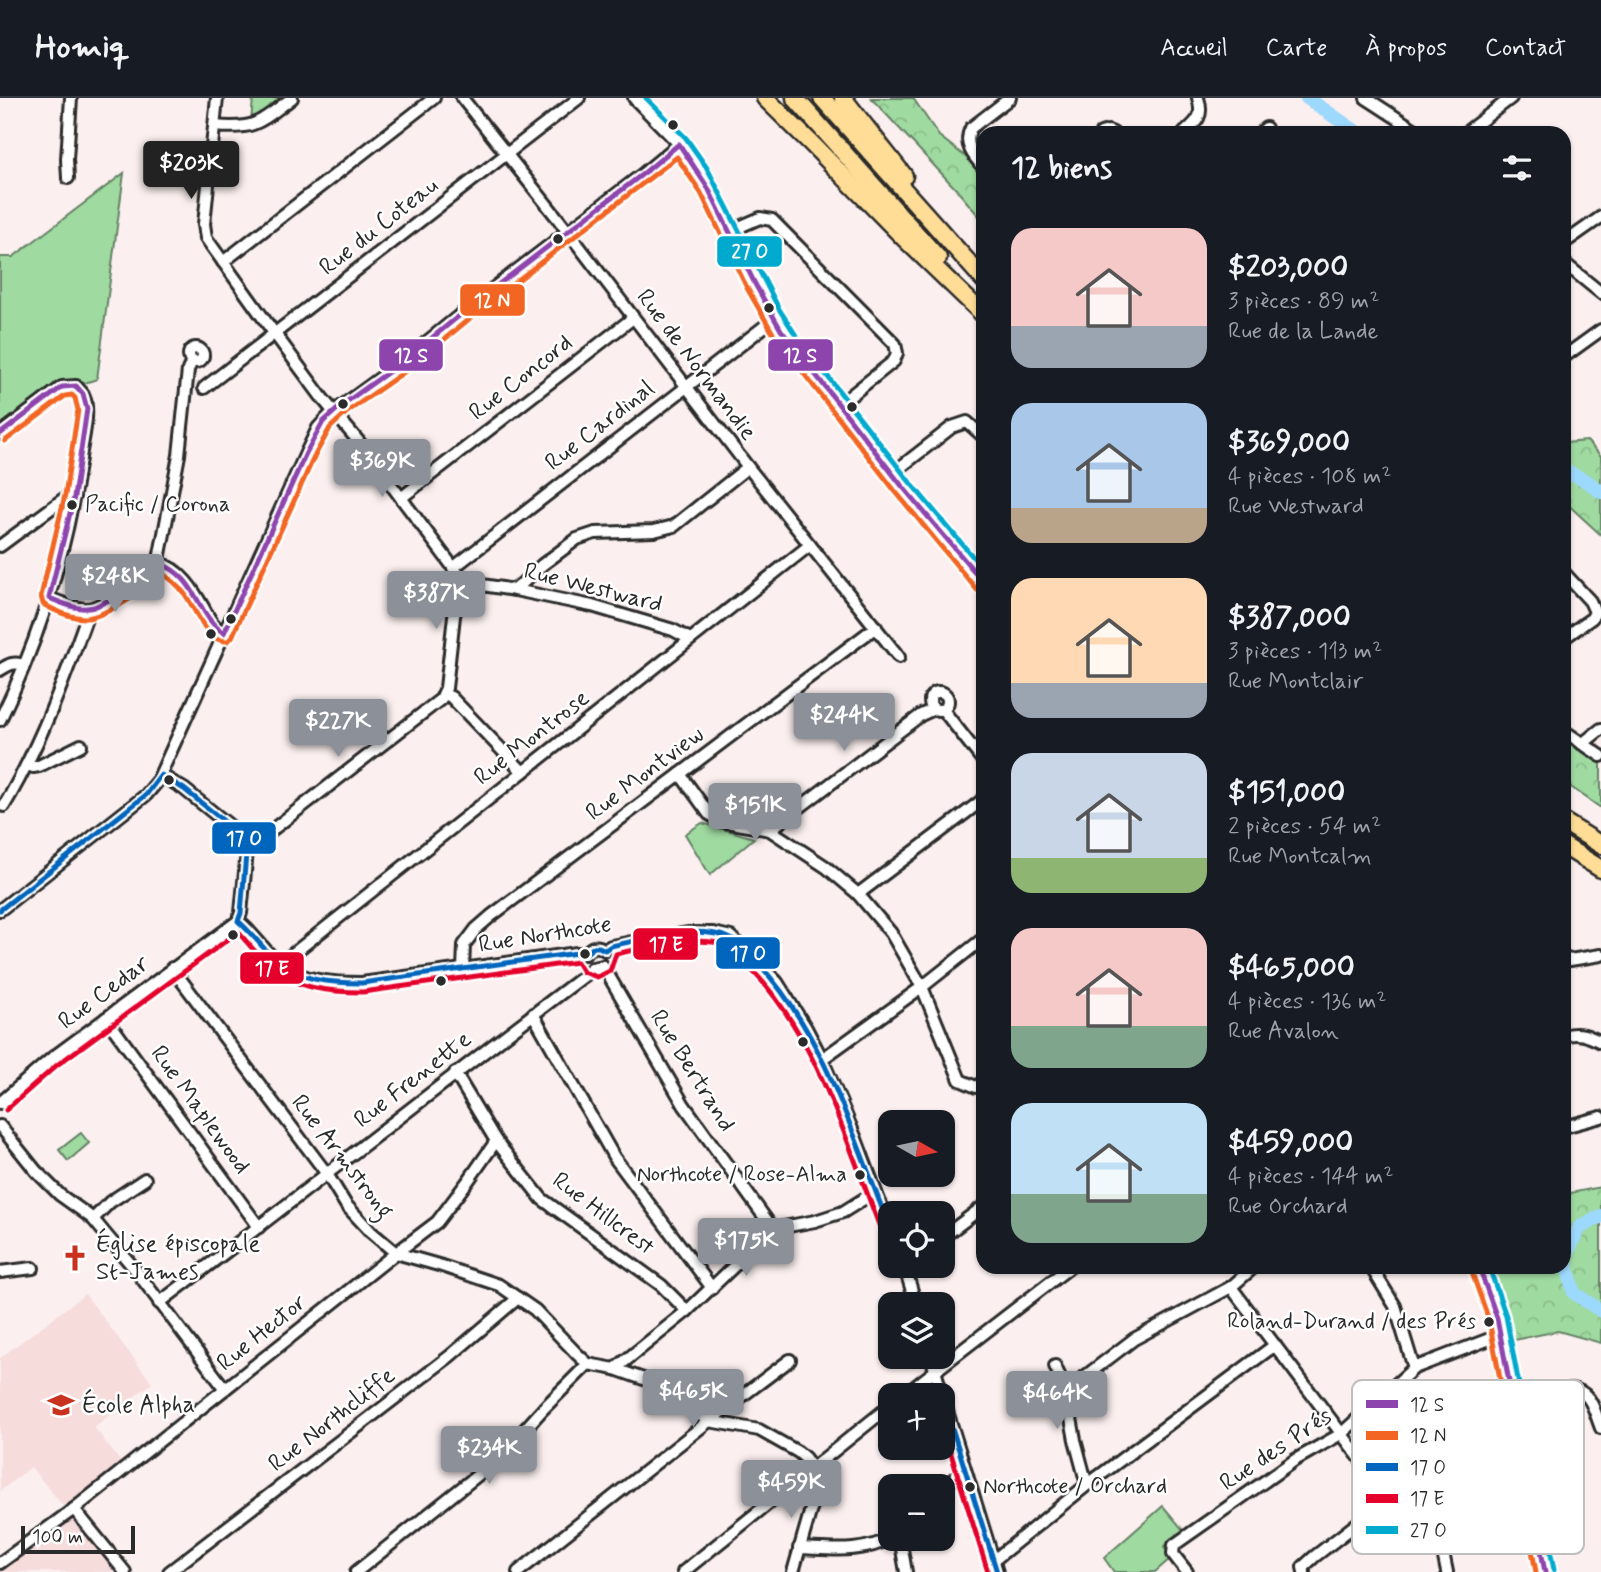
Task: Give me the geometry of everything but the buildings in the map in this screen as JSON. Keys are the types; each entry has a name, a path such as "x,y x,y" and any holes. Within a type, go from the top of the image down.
{"highway":[{"path":"765,98 904,239 976,307"},
{"path":"795,98 976,300"},
{"path":"821,98 976,271"},
{"path":"843,98 976,270"},
{"path":"1571,826 1601,845"},
{"path":"1571,850 1601,869"}],"street":[{"path":"68,178 66,159 71,98"},
{"path":"217,98 205,238 274,334 463,581 454,616 444,694 439,702 268,833 247,842"},
{"path":"215,126 252,125 292,98"},
{"path":"223,262 433,98"},
{"name":"Rue de Normandie","path":"463,98 748,467 899,657"},
{"name":"Rue du Coteau","path":"204,388 579,98"},
{"path":"634,98 679,144 704,180 774,319 790,342 892,473 976,574"},
{"path":"976,158 970,150 968,134 971,128 1010,98"},
{"path":"1192,126 1201,111 1198,98"},
{"path":"1474,126 1511,98"},
{"path":"1373,100 1410,126"},
{"path":"0,911 146,795 161,775 316,432 323,422 679,144"},
{"path":"1571,238 1601,217"},
{"path":"730,231 760,218 772,220 895,344 898,353 892,364 839,405"},
{"path":"1571,269 1601,293"},
{"name":"Rue Concord","path":"401,498 633,318"},
{"name":"Rue Cardinal","path":"453,568 774,319"},
{"path":"1571,352 1601,330"},
{"path":"49,598 88,609 155,570 159,563 179,455 191,361"},
{"path":"0,434 62,387 76,386 83,394 86,409 74,497 49,598 0,720"},
{"path":"892,473 952,427 967,422 976,429"},
{"path":"515,590 542,565 577,539 595,533 654,531 674,526 748,467"},
{"path":"0,546 65,498 74,497"},
{"name":"Rue Montrose","path":"280,964 810,545"},
{"path":"159,563 171,568 181,577 216,629 224,633"},
{"name":"Rue Westward","path":"463,581 592,606 673,630 690,639"},
{"path":"1571,581 1590,601 1595,611 1592,618 1571,633"},
{"path":"4,806 27,765 66,676 88,609"},
{"name":"Rue Montview","path":"463,970 464,945 476,929 491,916 876,627"},
{"path":"0,670 11,664 23,665"},
{"path":"444,694 451,697 523,772"},
{"path":"770,830 921,715 938,709 976,753"},
{"path":"1582,744 1601,729"},
{"path":"1571,736 1601,756"},
{"path":"27,765 39,766 81,745"},
{"path":"680,774 709,814 721,821 770,830 826,867 858,894 891,933 922,987 960,1080 976,1087"},
{"path":"161,775 191,795 247,842 238,921"},
{"path":"858,894 976,805"},
{"name":"Rue Northcote","path":"238,921 280,964 298,974 330,983 362,983 585,954 594,946 605,950 611,946 689,933 713,933 731,937 777,982 806,1028 856,1139 878,1201"},
{"name":"Rue Cedar","path":"0,1103 41,1067 238,921"},
{"path":"821,1059 922,987 976,944"},
{"path":"585,954 586,962 597,967 607,955 605,950"},
{"path":"1571,960 1601,955"},
{"name":"Rue Frenette","path":"159,1303 455,1073 597,967"},
{"name":"Rue Bertrand","path":"597,967 684,1105 773,1229"},
{"name":"Rue Armstrong","path":"172,968 327,1174 346,1205 370,1233 396,1253 499,1285 535,1310 588,1364"},
{"path":"533,1014 614,1157 712,1289"},
{"name":"Rue Maplewood","path":"107,1018 259,1227"},
{"path":"1571,1034 1586,1034 1601,1042"},
{"name":"Rue Hillcrest","path":"455,1073 496,1141 542,1199 661,1285 687,1311"},
{"path":"1571,1125 1601,1117"},
{"path":"0,1126 36,1171 60,1195 93,1219 134,1268 225,1388"},
{"name":"Rue Hector","path":"0,1563 74,1509 437,1222 496,1141"},
{"path":"93,1219 110,1202 145,1179"},
{"path":"615,1368 687,1311 773,1229 815,1221 843,1212 874,1192"},
{"path":"955,1228 976,1212"},
{"path":"0,1272 33,1268"},
{"path":"919,1383 1061,1274"},
{"path":"1066,1391 1134,1339 1231,1287 1246,1274"},
{"path":"1375,1274 1395,1306 1414,1368"},
{"path":"1482,1274 1500,1335 1508,1380"},
{"path":"1231,1287 1352,1448"},
{"name":"Rue Northcliffe","path":"169,1572 450,1356 518,1298"},
{"name":"Rue des Prés","path":"1401,1380 1414,1368 1500,1335"},
{"path":"993,1560 1087,1485 1275,1345"},
{"path":"518,1572 790,1360"},
{"path":"356,1572 498,1459 588,1364 615,1368 652,1382 709,1421 759,1430 797,1452 812,1468 815,1484 813,1502 793,1572"},
{"path":"1055,1366 1066,1391 1087,1485"},
{"path":"935,1370 939,1383"},
{"path":"1584,1393 1589,1397 1601,1429"},
{"path":"683,1572 878,1415"},
{"name":"Rue des Prés","path":"1187,1572 1173,1554 1174,1545 1295,1460 1341,1434 1352,1424"},
{"path":"955,1437 997,1572"},
{"path":"955,1478 965,1472"},
{"path":"74,1509 125,1572"},
{"path":"1304,1572 1303,1567 1352,1528"},
{"path":"799,1548 852,1550 878,1544"},
{"path":"902,1551 906,1572"},
{"path":"1443,1554 1447,1572"},
{"path":"1542,1554 1545,1572"}],"shaded area":[{"name":"École Alpha","path":"85,1294 152,1383 94,1427 126,1469 74,1509 122,1572 0,1572 0,1563 69,1513 31,1467 0,1491 0,1358"}],"green space":[{"path":"253,98 286,98 251,122"},
{"path":"871,98 913,98 939,136 976,165 976,213"},
{"path":"124,173 97,379 76,386 62,387 0,434 0,257 13,257"},
{"path":"1587,441 1601,456 1601,535 1571,508 1571,442"},
{"path":"1571,740 1601,762 1601,808 1571,787"},
{"path":"702,823 754,838 710,875 685,834"},
{"path":"81,1133 89,1143 68,1161 59,1150"},
{"path":"1601,1187 1601,1343 1558,1331 1514,1340 1489,1274 1571,1274 1571,1193"},
{"path":"1163,1506 1184,1531 1164,1547 1171,1558 1155,1572 1114,1572 1104,1558"}],"waterway":[{"path":"1307,98 1348,126"},
{"path":"1571,474 1601,492"},
{"path":"1571,1245 1579,1228 1601,1216"},
{"path":"1569,1274 1574,1293 1601,1311"}],"transit line":[{"path":"646,98 686,138 707,168 779,309 797,337 909,481 976,561"},
{"path":"0,434 62,387 76,386 83,394 87,409 74,497 49,598 66,605 94,607 139,582 159,563 182,578 207,616 224,633 306,453 323,422 679,144 708,188 781,330 902,486 976,574"},
{"path":"5,441 65,396 72,395 75,398 78,410 65,495 41,596 43,604 58,612 86,618 104,613 127,601 163,574 184,593 207,630 220,640 228,641 330,428 347,412 407,370 491,301 677,157 701,193 747,288 774,335 895,491 976,589"},
{"path":"0,910 146,795 161,775 184,789 247,842 238,921 282,966 303,976 326,981 362,983 585,954 594,947 605,950 611,946 669,934 699,932 727,937 739,944 756,961 801,1021 836,1089 879,1201"},
{"path":"6,1110 57,1065 238,932 268,965 289,979 313,988 351,992 577,962 583,972 597,977 610,971 616,954 672,943 702,941 727,946 740,956 795,1026 829,1094 878,1222"},
{"path":"1472,1274 1489,1320 1500,1380"},
{"path":"1481,1274 1497,1318 1509,1380"},
{"path":"1491,1274 1506,1316 1518,1380"},
{"path":"955,1437 997,1572"},
{"path":"953,1460 988,1572"},
{"path":"1533,1554 1536,1572"},
{"path":"1542,1554 1545,1572"},
{"path":"1551,1554 1554,1570"}],"place":[{"name":"Pacific / Corona","path":"72,505"},
{"name":"Northcote / Rose-Alma","path":"860,1175"},
{"name":"Église épiscopale St-James","path":"75,1258"},
{"name":"Roland-Durand / des Prés","path":"1489,1322"},
{"name":"École Alpha","path":"61,1405"},
{"name":"Northcote / Orchard","path":"970,1487"}]}
